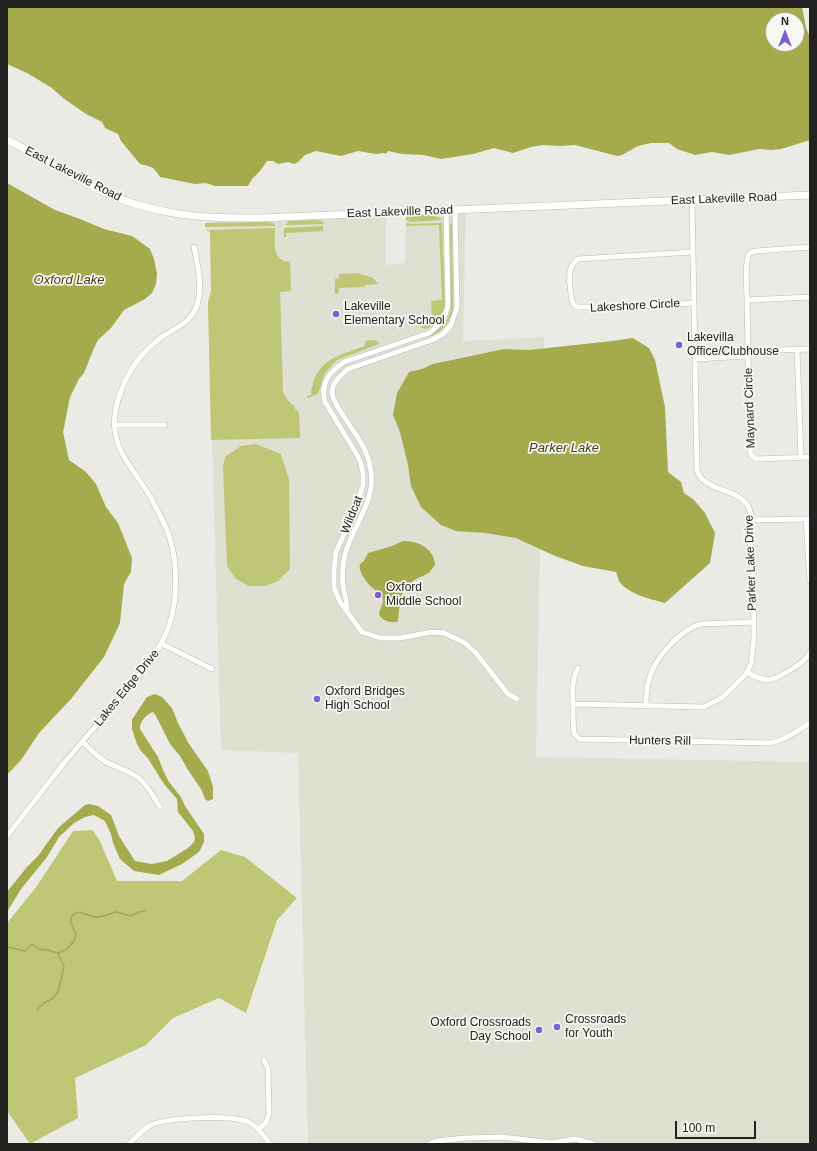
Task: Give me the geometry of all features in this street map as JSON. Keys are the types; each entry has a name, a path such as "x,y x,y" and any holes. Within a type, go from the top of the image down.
{"main road":[{"name":"East Lakeville Road","path":"7,140 111,195 148,208 179,215 199,217 230,218 455,210 810,195"}],"street":[{"name":"Parker Lake Drive","path":"573,704 704,707 723,697 745,675 751,664 753,653 753,559 750,546 749,508 744,501 709,484 701,479 697,474 692,200"},
{"path":"446,210 448,305 443,320 429,333 344,362 332,370 326,380 323,393 325,402 334,398 332,393 334,383 339,376 348,369 423,344 443,334 451,324 457,307 455,210"},
{"name":"Lakes Edge Drive","path":"7,836 64,763 151,661 162,644 170,623 174,603 176,570 170,539 151,498 120,452 114,425 118,399 136,362 158,339 187,321 196,309 200,279 194,247"},
{"name":"Maynard Circle","path":"810,247 768,249 750,253 747,257 746,269 748,427 751,455 756,459 810,457"},
{"name":"Lakeshore Circle","path":"693,252 578,259 572,265 570,274 573,304 578,307 626,307 694,303"},
{"path":"747,300 810,297"},
{"path":"420,336 423,344"},
{"path":"797,349 801,458"},
{"path":"695,359 748,353 810,349"},
{"name":"Wildcat","path":"334,398 336,405 364,449 369,460 372,473 372,486 366,508 345,555 343,586 347,598 347,609"},
{"name":"Wildcat","path":"325,402 356,453 363,474 363,485 357,505 336,552 334,587 340,602 347,609 362,632 380,638 399,638 433,632 444,633 465,643 476,654 508,694 518,699"},
{"path":"114,425 165,424"},
{"path":"750,520 808,519 810,581"},
{"path":"646,706 645,692 651,672 661,654 683,632 693,626 701,624 753,622"},
{"path":"162,644 212,669"},
{"path":"747,672 757,678 766,680 776,679 801,664 808,657 810,652"},
{"name":"Hunters Rill","path":"578,668 572,683 574,734 579,739 769,743 790,737 810,723"},
{"path":"83,742 95,755 140,779 160,808"},
{"path":"259,1129 266,1123 269,1114 268,1068 264,1060"},
{"path":"128,1144 148,1126 160,1122 185,1118 234,1119 247,1121 259,1129 270,1144"},
{"path":"430,1144 436,1141 466,1138 503,1137 551,1143 575,1139 594,1144"}],"shaded area":[{"path":"466,212 463,341 544,337 536,757 810,762 810,1144 308,1144 298,753 221,750 208,302 211,291 210,232 206,232 205,223 386,215 386,265 405,263 406,214"},
{"path":"406,216 435,216 442,220 410,222 406,220"},
{"path":"289,221 321,221 325,224 285,225"},
{"path":"442,222 445,308 438,321 425,329 420,327 432,323 431,301 442,300 439,225 406,226 406,223"},
{"path":"205,223 273,223 276,226 205,227"},
{"path":"450,223 452,224 453,310 444,327 437,333 428,337 427,335 436,331 446,322 451,309"},
{"path":"323,226 323,231 286,233 286,237 284,237 284,228"},
{"path":"275,228 275,250 280,258 284,261 290,262 291,291 280,292 283,391 288,400 295,406 294,408 299,412 300,438 211,440 208,302 211,291 210,232 208,230"},
{"path":"358,273 373,278 378,284 365,285 365,287 339,288 338,294 335,294 335,279 339,278 339,274"},
{"path":"365,341 377,341 379,344 337,360 325,373 318,394 307,398 307,396 311,395 313,383 322,367 336,357 365,346"},
{"path":"256,444 281,454 289,479 290,569 278,581 265,586 249,586 236,579 227,566 223,467 225,457 241,446"},
{"path":"92,830 99,839 117,881 182,881 221,850 245,857 297,898 277,920 246,1013 219,998 173,1018 146,1045 75,1078 78,1118 30,1144 7,1111 7,923 37,886 73,831"}],"water":[{"path":"7,7 802,7 803,12 765,12 765,52 805,52 805,23 810,37 810,140 781,149 759,149 729,155 712,152 695,155 677,149 669,143 651,143 638,146 622,155 617,156 575,145 543,145 513,153 494,148 473,154 441,159 423,155 402,154 388,151 386,154 376,154 358,151 341,156 316,151 305,155 294,164 288,162 278,164 273,161 267,161 248,186 215,186 206,183 195,184 160,177 152,168 140,164 121,141 118,134 105,128 102,122 86,114 63,98 52,88 27,73 7,64"},
{"name":"Oxford Lake","path":"7,183 55,210 104,229 132,236 150,249 157,274 156,284 152,293 145,299 124,310 111,328 98,340 84,373 79,379 70,397 63,432 69,460 86,472 96,484 106,507 118,523 132,558 131,572 124,584 120,623 104,657 71,699 39,733 21,760 7,775"},
{"name":"Parker Lake","path":"633,338 649,348 655,360 665,407 668,472 681,482 684,493 694,500 705,513 715,533 710,563 665,603 633,593 623,586 619,581 616,572 583,566 555,556 516,538 485,533 456,531 441,525 421,507 411,486 408,465 400,432 393,415 397,393 409,372 422,369 433,364 504,349 529,350"},
{"path":"403,541 414,542 429,550 434,559 435,565 429,573 414,580 403,592 400,600 398,621 390,622 383,619 379,615 383,600 380,594 371,586 362,574 360,564 364,561 368,553"},
{"path":"155,694 162,697 172,708 189,744 208,771 213,787 213,799 208,801 205,799 201,789 180,756 170,744 156,716 153,712 150,713 142,722 140,729 158,757 169,782 181,797 185,806 204,834 204,842 199,852 182,864 159,875 134,871 120,859 105,821 94,815 85,817 74,823 59,837 47,857 21,889 7,912 7,892 38,856 58,828 85,805 89,804 98,806 111,815 119,836 135,861 152,864 167,861 188,848 194,842 195,838 193,831 178,812 177,799 164,784 147,757 141,751 132,729 132,720 139,709 147,697"}],"waterway":[{"path":"7,947 25,951 32,944 38,949 58,953 67,949 74,941 76,934 71,923 71,917 74,914 80,912 93,917 100,917 116,912 131,916 145,911"},
{"path":"37,1010 44,1003 52,999 58,992 64,967 58,953"}],"place":[{"name":"Lakeville Elementary School","path":"336,314"},
{"name":"Lakevilla Office/Clubhouse","path":"679,345"},
{"name":"Oxford Middle School","path":"378,595"},
{"name":"Oxford Bridges High School","path":"317,699"},
{"name":"Crossroads for Youth","path":"557,1027"},
{"name":"Oxford Crossroads Day School","path":"539,1030"}]}
